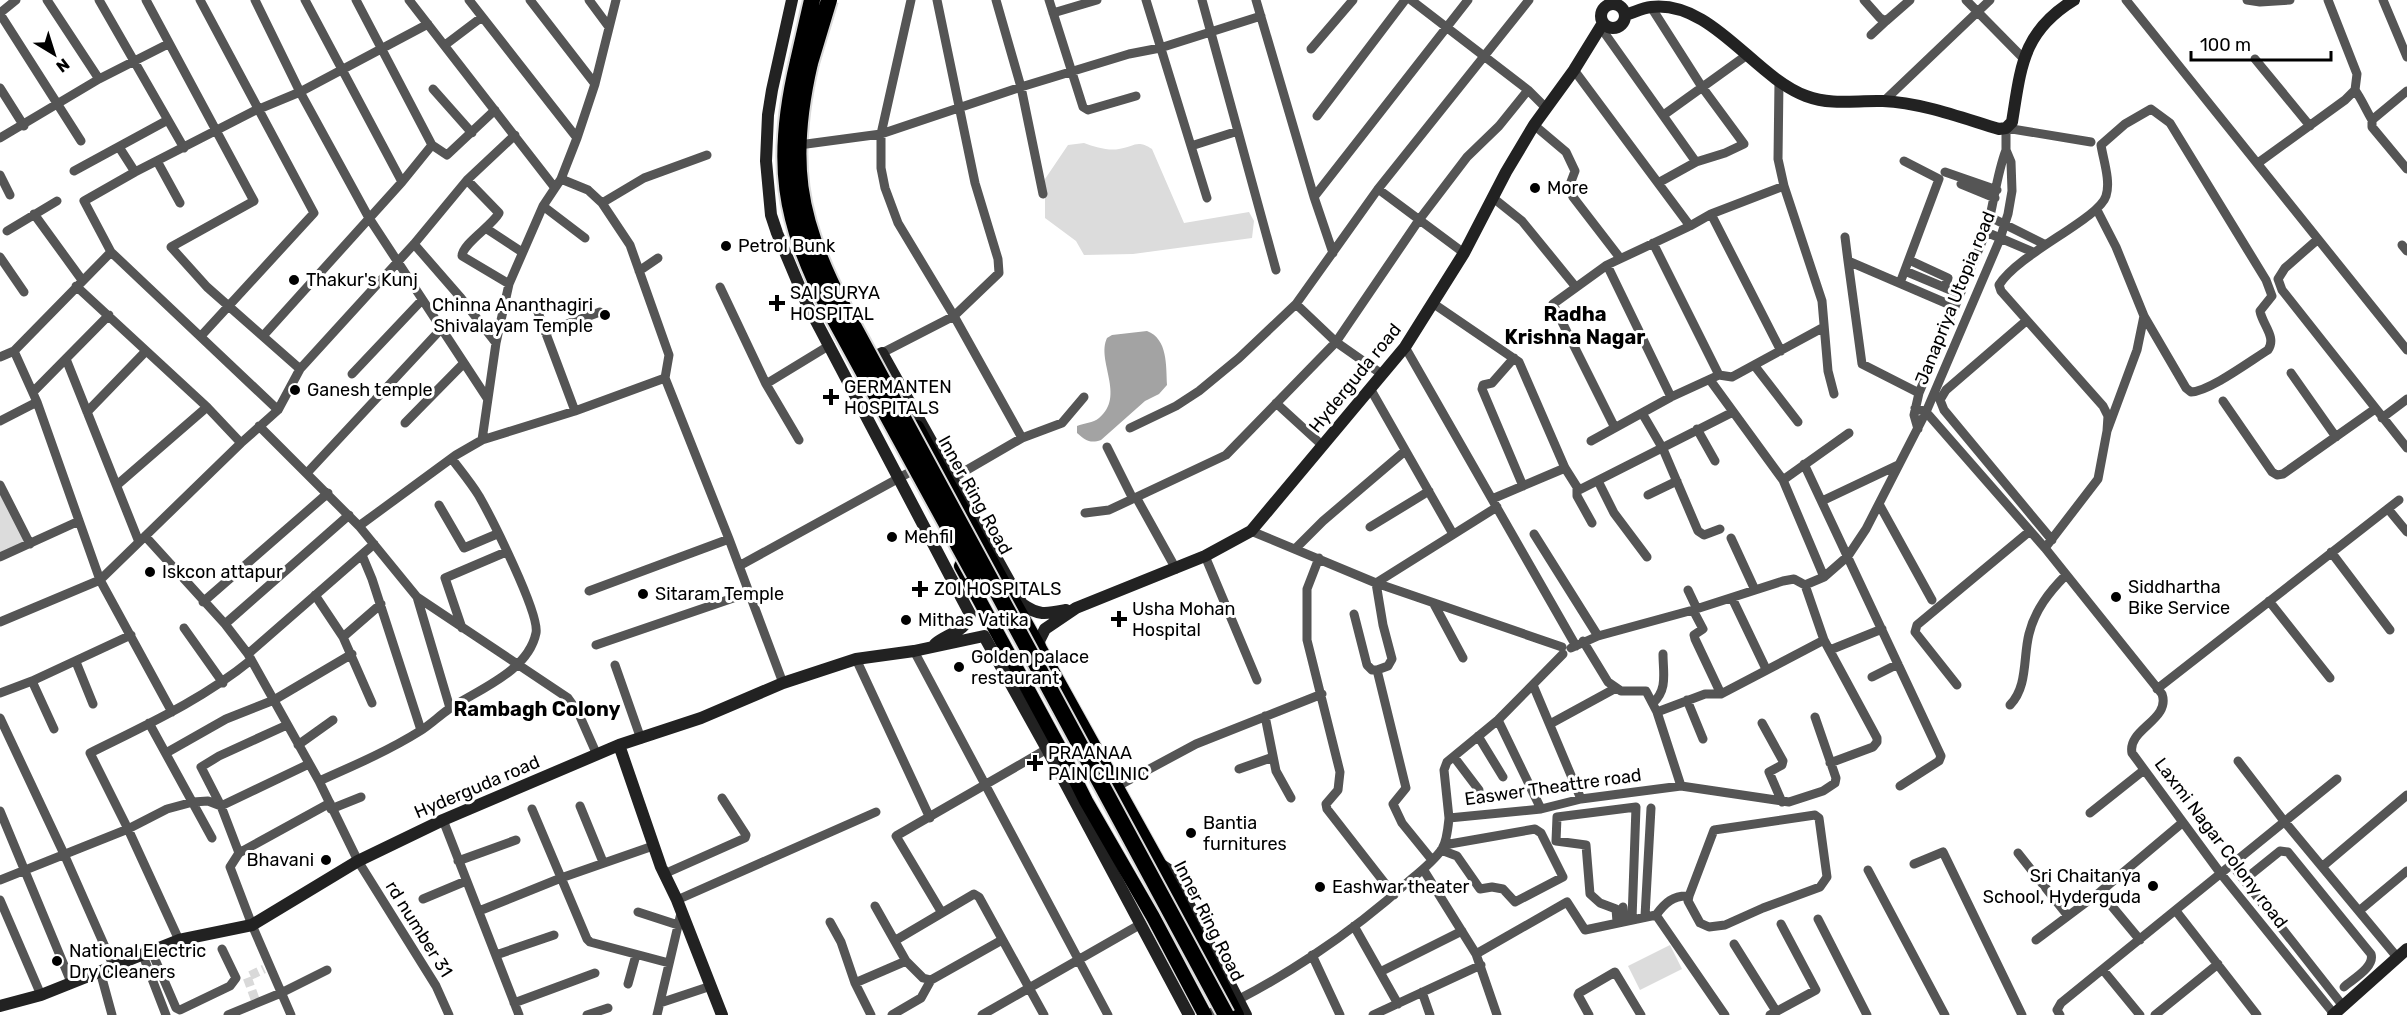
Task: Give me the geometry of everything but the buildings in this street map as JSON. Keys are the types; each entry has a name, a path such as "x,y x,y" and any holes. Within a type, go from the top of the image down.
{"highway":[{"path":"809,0 798,122 797,170 805,217 820,261 1233,1009"},
{"path":"826,0 803,61 786,121 785,171 793,220 808,267 1214,1015"}],"main road":[{"path":"803,61 781,121 779,147 781,197 794,245 835,343 904,475 1052,733 1086,801 1206,1015"},
{"name":"Inner Ring Road","path":"803,61 799,145 802,193 813,239 843,304 879,355 1159,863 1233,1009"}],"street":[{"path":"16,0 2,9 81,141"},
{"path":"46,0 99,79"},
{"path":"99,0 166,121 184,148"},
{"path":"146,0 254,201 171,247 207,287 300,369"},
{"path":"200,0 314,213 201,336"},
{"path":"255,0 300,92 369,218 487,398"},
{"path":"305,0 402,182"},
{"path":"356,0 432,145 447,155 495,110"},
{"path":"409,0 555,188"},
{"path":"469,0 577,138"},
{"path":"530,0 595,84"},
{"path":"589,0 609,27"},
{"path":"482,440 496,343 509,284 543,206 561,179 577,138 595,84 616,0"},
{"path":"766,384 835,343 786,258 771,215 766,161 768,115 792,0"},
{"path":"937,0 975,183 999,273 954,316 879,355 953,478 1022,604 1034,612 1046,614 1076,608"},
{"path":"996,0 1021,87 1042,194"},
{"path":"1049,0 1085,110 1136,96"},
{"path":"1053,13 1097,0"},
{"path":"1146,0 1207,198"},
{"path":"1202,0 1276,270"},
{"path":"1256,0 1314,197 1334,253"},
{"path":"1311,49 1353,0"},
{"path":"1317,116 1405,0"},
{"path":"1410,0 1528,90 1545,107"},
{"path":"1314,197 1468,0"},
{"path":"1130,428 1176,406 1199,391 1239,358 1296,304 1378,189 1529,0"},
{"path":"1864,0 1880,18 1886,21"},
{"path":"1870,35 1910,0"},
{"path":"1966,0 2023,58"},
{"path":"1884,101 1990,0"},
{"path":"2006,150 2006,128 2012,122 2023,58 2039,30 2074,0"},
{"path":"2126,0 2407,350"},
{"path":"2247,0 2260,2 2290,0"},
{"path":"2258,163 2345,100 2355,90 2357,74 2328,0"},
{"path":"2384,0 2407,57"},
{"path":"913,1 881,134 881,168 885,188 898,223 954,316 1022,438"},
{"path":"1602,26 1617,27 1623,23 1625,15 1622,8 1612,2 1607,6 1602,12 1602,26 1696,162"},
{"path":"1625,15 1651,7 1675,9 1702,19 1728,37 1779,81 1806,96 1843,104 1884,101 1934,110 1999,129 2006,128 2091,142"},
{"path":"1651,7 1702,87 1744,144 1696,162 1658,183"},
{"path":"799,145 881,134 1021,87 1161,48 1211,30 1261,16"},
{"path":"445,45 482,17"},
{"path":"278,410 111,252 84,201 135,172 258,109 300,92 428,24"},
{"name":"Hyderguda road","path":"1040,649 1040,641 1045,629 1076,608 1205,556 1251,531 1405,347 1464,253 1492,197 1545,107 1574,70 1602,26"},
{"path":"0,138 24,126 99,79 168,44"},
{"path":"1665,114 1747,55"},
{"path":"2255,59 2310,126"},
{"path":"1574,70 1690,226"},
{"path":"1779,81 1777,151 1784,186 1816,276 1822,301 1828,370 1834,394"},
{"path":"0,88 24,126"},
{"path":"433,88 472,133"},
{"path":"1085,513 1109,510 1226,455 1336,342 1419,220 1467,157 1498,126 1528,90"},
{"path":"2355,90 2366,105 2372,106 2375,117 2372,127 2407,169"},
{"path":"2375,117 2407,91"},
{"path":"2045,548 2098,479 2108,416 2103,406 2026,321 2001,291 1999,285 2033,252 2097,210 2106,197 2108,188 2101,144 2125,124 2151,109 2170,123 2266,280 2272,296 2260,311 2271,339 2271,345 2268,350 2212,384 2198,392 2191,392 2186,388 2144,316 2116,248 2097,210"},
{"path":"74,171 166,121"},
{"path":"1534,125 1566,152 1575,171 1569,188 1573,197 1620,258"},
{"path":"1191,146 1238,131"},
{"path":"0,622 100,580 278,410 300,369 414,244 467,180 515,135"},
{"path":"262,336 402,182 432,145"},
{"path":"119,147 135,172"},
{"name":"Janapriya Utopia road","path":"1918,429 1914,415 1917,391 1986,232 1996,194 2001,162 2006,150"},
{"name":"Janapriya Utopia road","path":"1571,647 1598,636 1695,610 1794,579 1805,585 1824,577 1848,556 1879,504 1918,429 2000,238 2012,191 2011,162 2006,150"},
{"path":"602,203 645,178 706,155"},
{"path":"157,161 180,203"},
{"path":"1900,283 1939,179 1904,161"},
{"path":"0,175 10,195"},
{"path":"1948,176 1996,194"},
{"path":"561,179 588,190 602,203 630,245 669,355 665,378 783,683"},
{"path":"467,180 498,210 499,215 487,229 464,247 462,256 509,284"},
{"path":"1615,428 1553,304 1575,286 1620,258 1711,214 1784,186"},
{"path":"1378,189 1464,253"},
{"path":"1492,197 1522,221 1575,286"},
{"path":"7,231 57,201"},
{"path":"543,206 585,238"},
{"path":"34,214 79,283 241,443"},
{"path":"1711,214 1781,351"},
{"path":"1990,217 2044,244"},
{"path":"487,229 522,252"},
{"path":"1986,232 2033,252"},
{"path":"1845,237 1862,364 1917,391"},
{"path":"2317,240 2285,268 2278,279 2282,290 2407,448"},
{"path":"1653,243 1714,377 1733,412 1783,480 1824,577"},
{"path":"414,244 496,343"},
{"path":"0,357 14,351 111,252"},
{"path":"639,272 658,258"},
{"path":"0,259 24,292"},
{"path":"1909,260 1964,284"},
{"path":"1848,261 1955,307"},
{"path":"1607,265 1671,397"},
{"path":"1905,271 1960,294"},
{"path":"1935,299 1948,278"},
{"path":"720,287 766,384 799,440"},
{"path":"352,374 422,300"},
{"path":"1296,304 1336,342 1383,375"},
{"path":"1434,304 1519,362 1565,468 1577,487 1577,496 1592,523"},
{"path":"536,307 576,411"},
{"path":"545,332 600,312"},
{"path":"33,392 109,315"},
{"path":"2107,431 2137,350 2144,316"},
{"path":"2026,321 1946,390 1940,400 1944,410 2052,540"},
{"path":"1921,381 1942,325"},
{"path":"1591,441 1671,397 1714,377 1732,377 1824,327"},
{"path":"307,473 442,328"},
{"path":"1405,347 1494,503 1571,647 1616,688 1621,691 1643,690 1650,696 1681,786"},
{"path":"14,351 37,402 100,580 172,712"},
{"path":"87,412 146,351"},
{"path":"1514,358 1492,383 1483,385 1482,389 1523,486"},
{"path":"66,359 117,485 142,539"},
{"path":"405,423 464,364"},
{"path":"1755,365 1798,422"},
{"path":"2291,373 2336,437"},
{"path":"359,526 482,440 576,411 665,378"},
{"path":"1371,390 1454,534"},
{"path":"953,478 1022,438 1062,423 1084,397"},
{"path":"2382,418 2407,399"},
{"path":"2223,401 2272,472 2277,475 2283,474 2375,409"},
{"path":"0,422 37,402"},
{"path":"1276,403 1323,446"},
{"path":"117,485 207,407"},
{"path":"1915,408 1926,412 2045,548 2157,689 2399,500"},
{"path":"1577,487 1584,488 1733,412"},
{"path":"1642,413 1663,448 1701,534 1720,529"},
{"path":"259,426 349,515 417,597 568,698 578,712 597,755"},
{"path":"1698,429 1715,460"},
{"path":"1783,480 1849,433"},
{"path":"1107,447 1134,498 1176,568"},
{"path":"1296,548 1323,521 1405,451"},
{"path":"319,781 383,753 421,730 450,708 494,684 517,664 529,649 537,632 530,603 478,495 452,459"},
{"path":"1804,464 1941,756 1939,761 1900,786"},
{"path":"1822,501 1899,465"},
{"path":"1376,583 1454,534 1494,503 1523,486 1565,468"},
{"path":"739,566 904,475 970,614 964,627 944,636 930,647"},
{"path":"1598,481 1614,513 1647,557"},
{"path":"1648,495 1677,481"},
{"path":"0,485 30,544"},
{"path":"1370,527 1429,491"},
{"path":"203,602 328,493"},
{"path":"1879,504 1932,600"},
{"path":"439,505 464,548 497,534"},
{"path":"2388,509 2407,532"},
{"path":"225,624 349,515"},
{"path":"0,557 79,521"},
{"path":"1251,531 1376,583 1434,604 1571,647"},
{"path":"1957,685 1915,632 1915,628 2030,531"},
{"path":"1534,534 1598,636"},
{"path":"1731,538 1755,590"},
{"name":"rd number 31","path":"142,539 225,624 249,657 319,781 358,861 436,986 449,1015"},
{"path":"589,591 729,539"},
{"path":"179,940 90,753 172,712 223,683 315,595 374,544"},
{"path":"462,628 445,578 506,552"},
{"path":"2331,552 2390,630"},
{"path":"362,555 381,604 421,730"},
{"path":"1205,556 1257,680"},
{"path":"1319,558 1307,589 1305,602 1308,640 1340,772 1338,790 1326,804 1327,809 1394,896"},
{"path":"2010,705 2018,698 2027,642 2034,622 2043,602 2066,575"},
{"path":"1354,614 1368,665 1372,670 1388,666 1392,659 1383,625 1376,583"},
{"path":"1805,585 1824,640 1877,742 1873,747 1830,763"},
{"path":"1688,590 1702,628 1694,635 1695,639 1721,694"},
{"path":"596,645 748,593"},
{"path":"315,595 352,654 372,703"},
{"path":"417,597 450,708"},
{"path":"1732,598 1766,669"},
{"path":"2269,601 2330,678"},
{"path":"343,637 381,604"},
{"path":"1434,604 1463,658"},
{"path":"184,628 223,683"},
{"path":"1830,650 1882,629"},
{"path":"0,693 76,662 131,635"},
{"name":"Hyderguda road","path":"0,1006 41,995 179,940 252,925 358,861 443,820 619,745 700,718 783,683 856,659 914,651 984,636 1047,749"},
{"path":"1655,708 1705,694 1721,694 1824,640"},
{"path":"1449,818 1444,770 1447,762 1498,720 1571,647"},
{"path":"914,651 1108,1015"},
{"path":"166,753 226,719 274,700 352,654"},
{"path":"1655,708 1663,690 1663,654"},
{"path":"856,659 930,818"},
{"path":"76,662 93,704"},
{"path":"1872,677 1898,664"},
{"path":"615,665 641,739"},
{"path":"1377,670 1406,788 1404,793 1395,799 1394,808 1402,824 1432,860"},
{"path":"32,681 54,729"},
{"path":"1533,685 1581,799"},
{"path":"1550,724 1616,688"},
{"name":"Laxmi Nagar Colony road","path":"2157,689 2164,701 2162,710 2133,742 2132,753 2221,874 2337,1012"},
{"path":"1116,787 1196,744 1322,694"},
{"path":"1687,700 1704,739"},
{"path":"1265,716 1276,771 1291,798"},
{"name":"Easwer Theattre road","path":"1442,847 1449,818 1541,809 1581,799 1681,786 1782,802 1804,799 1823,791 1835,783 1836,778 1815,717"},
{"path":"0,718 113,965"},
{"path":"298,745 333,720"},
{"path":"1498,720 1541,809"},
{"path":"149,723 212,838"},
{"path":"1762,723 1783,761 1782,765 1769,772 1782,802"},
{"path":"239,853 221,806 201,767 219,756 287,725"},
{"path":"1478,736 1503,777"},
{"path":"619,745 653,846 677,900 680,919 722,1015"},
{"path":"942,913 892,837 930,818 1047,749 1189,1015"},
{"path":"1239,770 1273,757"},
{"path":"1454,757 1479,790"},
{"path":"2238,761 2284,821 2397,957"},
{"path":"0,880 128,829 167,809 193,802 208,801 221,806 309,764"},
{"path":"2090,813 2144,771"},
{"path":"2060,1015 2057,1010 2061,1003 2337,779"},
{"path":"2323,866 2407,795"},
{"path":"291,1015 267,967 230,867 239,853 330,806 361,797"},
{"path":"664,874 745,838 746,835 722,798"},
{"path":"580,806 603,862"},
{"path":"1624,907 1600,903 1590,894 1586,845 1556,842 1557,817 1636,807 1624,921"},
{"path":"1645,916 1651,808"},
{"path":"532,809 587,939 669,963"},
{"path":"0,811 71,982"},
{"path":"677,900 876,812"},
{"path":"1815,815 1819,819 1827,878 1820,887 1725,925 1708,927 1696,918 1688,901 1689,896 1714,830 1720,827 1815,815"},
{"path":"443,820 519,1015"},
{"path":"2036,940 2100,892 2182,823"},
{"path":"1206,1015 1233,1009 1354,926 1394,896 1432,860 1442,847 1535,829 1541,834 1563,877 1515,903 1503,889 1492,887 1483,890 1476,886 1457,856 1442,847"},
{"path":"2270,835 2282,851 2288,852 2371,954 2370,964 2344,987"},
{"path":"458,861 516,840"},
{"path":"1452,854 1455,843"},
{"path":"479,911 603,862 653,846"},
{"path":"2244,880 2282,851"},
{"path":"1914,864 1943,852 2022,1015"},
{"path":"2018,852 2068,916"},
{"path":"2232,865 2337,1012 2407,949"},
{"path":"1423,869 1476,954 1497,1015"},
{"path":"1868,870 1944,1015"},
{"path":"2359,911 2407,871"},
{"path":"423,899 466,881"},
{"path":"2100,892 2140,940"},
{"path":"896,940 974,894 979,897 1044,1015"},
{"path":"1476,954 1567,902 1585,930 1656,915 1670,900 1678,896 1689,896"},
{"path":"0,900 41,995"},
{"path":"875,906 906,961 923,978 931,980"},
{"path":"1624,907 1624,921"},
{"path":"2176,911 2257,1015"},
{"path":"638,912 680,919"},
{"path":"1656,915 1725,1015"},
{"path":"657,1015 680,919"},
{"path":"1818,919 1867,1015"},
{"path":"830,922 841,942 855,983 871,1015"},
{"path":"982,1015 1080,961 1141,924"},
{"path":"1734,944 1773,1013 1816,990 1780,924"},
{"path":"1354,926 1398,1004"},
{"path":"1380,972 1462,931"},
{"path":"496,955 554,935"},
{"path":"892,1015 921,998 931,980 1002,940"},
{"path":"147,952 176,1008 180,1010 230,986 235,981 236,978 222,950"},
{"path":"147,952 166,1015"},
{"path":"628,984 636,955"},
{"path":"1312,955 1340,1015"},
{"path":"855,983 906,961"},
{"path":"2155,1015 2218,964"},
{"path":"1373,1015 1481,965"},
{"path":"228,1015 256,1001 281,993 327,970"},
{"path":"2103,970 2140,1015"},
{"path":"100,971 112,1015"},
{"path":"1589,1015 1579,993 1615,972 1641,1015"},
{"path":"514,1003 595,973"},
{"path":"660,1003 711,986"},
{"path":"1422,992 1430,1015"},
{"path":"587,1015 608,1008"},
{"path":"1233,1009 1246,1015"}],"shaded area":[{"path":"1084,143 1110,149 1139,144 1147,146 1152,149 1184,223 1249,212 1254,221 1252,238 1133,254 1084,255 1076,241 1045,218 1045,179 1068,145"},
{"path":"1147,331 1159,340 1162,347 1166,362 1167,385 1101,440 1094,442 1085,439 1077,433 1077,426 1099,418 1107,409 1110,399 1105,357 1107,338 1112,335"},
{"path":"0,487 27,540 0,554"},
{"path":"1670,945 1682,969 1640,990 1628,966"}],"tunnel":[{"path":"255,999 247,977 264,969"}],"place":[{"name":"More","path":"1535,188"},
{"name":"Petrol Bunk","path":"726,246"},
{"name":"Thakur's Kunj","path":"294,280"},
{"name":"SAI SURYA HOSPITAL","path":"777,303"},
{"name":"Chinna Ananthagiri Shivalayam Temple","path":"605,315"},
{"name":"Ganesh temple","path":"295,390"},
{"name":"GERMANTEN HOSPITALS","path":"831,397"},
{"name":"Mehfil","path":"892,537"},
{"name":"Iskcon attapur","path":"150,572"},
{"name":"ZOI HOSPITALS","path":"920,589"},
{"name":"Sitaram Temple","path":"643,594"},
{"name":"Siddhartha Bike Service","path":"2116,597"},
{"name":"Usha Mohan Hospital","path":"1119,619"},
{"name":"Mithas Vatika","path":"906,620"},
{"name":"Golden palace restaurant","path":"959,667"},
{"name":"PRAANAA PAIN CLINIC","path":"1035,763"},
{"name":"Bantia furnitures","path":"1191,833"},
{"name":"Bhavani","path":"326,860"},
{"name":"Sri Chaitanya School, Hyderguda","path":"2153,886"},
{"name":"Eashwar theater","path":"1320,887"},
{"name":"National Electric Dry Cleaners","path":"57,961"}],"district":[{"name":"Radha Krishna Nagar","path":"1575,326"},
{"name":"Rambagh Colony","path":"537,709"}]}
